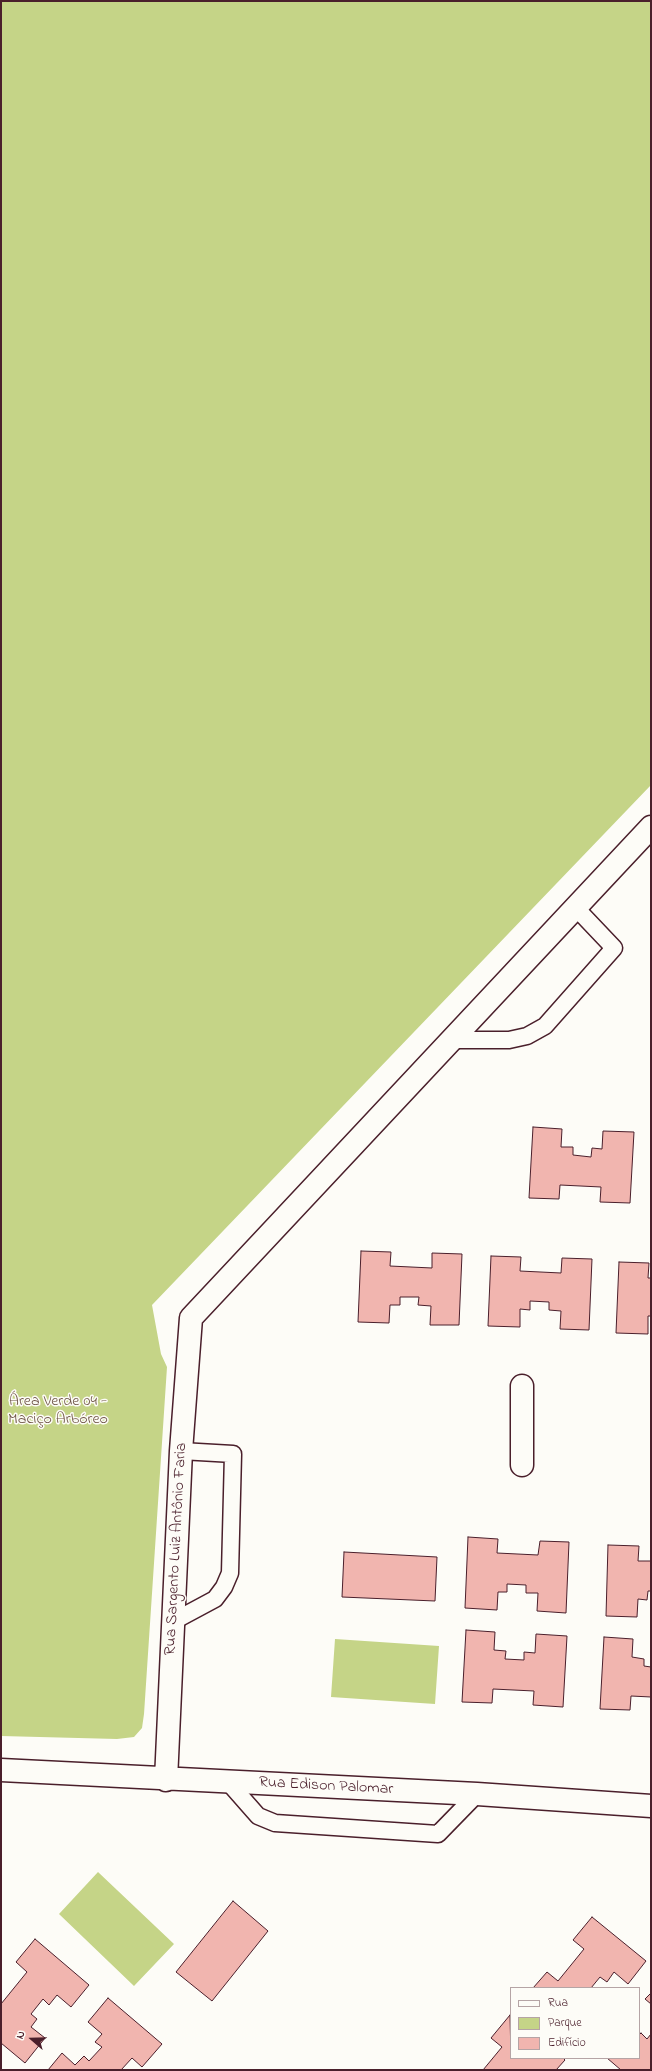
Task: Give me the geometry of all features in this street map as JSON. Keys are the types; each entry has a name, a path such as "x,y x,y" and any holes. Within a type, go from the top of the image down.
{"street":[{"path":"453,1040 651,827"},
{"name":"Rua Sargento Luiz Antônio Faria","path":"166,1780 182,1451 191,1318 453,1040"},
{"path":"522,1386 522,1465"},
{"name":"Rua Edison Palomar","path":"1,1770 166,1780 477,1794 651,1806"}],"lane":[{"path":"453,1040 509,1040 528,1036 545,1026 614,948 576,908"},
{"path":"174,1621 215,1599 224,1588 230,1573 233,1454 182,1451"},
{"path":"229,1783 258,1816 275,1824 438,1834 477,1794"}],"green space":[{"name":"Área Verde 04 - Maciço Arbóreo","path":"1,1 651,1 651,785 152,1305 161,1354 167,1367 144,1714 142,1728 134,1737 117,1739 1,1736"},
{"path":"335,1639 439,1646 435,1704 331,1697"},
{"path":"98,1872 174,1944 134,1986 59,1914"}],"building":[{"path":"533,1127 562,1129 561,1147 573,1147 573,1155 591,1157 592,1148 602,1149 603,1131 634,1132 630,1203 600,1202 601,1187 560,1185 559,1199 529,1198"},
{"path":"361,1251 391,1252 390,1266 432,1268 432,1253 462,1254 459,1325 430,1325 431,1306 418,1305 419,1297 400,1297 400,1305 390,1305 389,1323 358,1322"},
{"path":"491,1256 521,1257 520,1271 561,1273 562,1258 592,1259 589,1330 560,1329 561,1311 549,1310 549,1302 530,1301 530,1310 520,1309 520,1327 488,1326"},
{"path":"619,1262 649,1263 648,1278 651,1278 651,1316 648,1316 648,1334 616,1333"},
{"path":"468,1537 498,1539 497,1553 538,1555 540,1541 569,1542 566,1613 537,1611 538,1593 526,1593 526,1585 507,1584 507,1592 498,1592 497,1610 465,1608"},
{"path":"608,1545 639,1546 638,1561 651,1561 651,1591 648,1591 647,1600 638,1599 637,1617 606,1616"},
{"path":"344,1552 437,1557 435,1601 342,1597"},
{"path":"466,1630 495,1632 494,1650 506,1651 505,1659 524,1660 524,1652 535,1653 536,1634 567,1636 563,1707 533,1705 534,1691 493,1689 492,1703 462,1702"},
{"path":"604,1637 633,1639 632,1657 644,1659 644,1666 651,1667 651,1697 631,1696 630,1710 600,1709"},
{"path":"233,1901 268,1931 212,2001 176,1972"},
{"path":"592,1917 646,1961 628,1984 614,1972 607,1982 600,1977 592,1987 534,1987 547,1972 558,1981 584,1949 573,1940"},
{"path":"35,1939 89,1985 71,2007 57,1995 49,2005 43,1999 31,2014 37,2019 31,2027 45,2038 25,2063 1,2043 1,2004 27,1972 16,1962"},
{"path":"651,1993 651,2004 645,1999"},
{"path":"108,1998 162,2044 142,2067 132,2058 121,2070 48,2070 62,2053 75,2065 84,2056 89,2061 102,2047 95,2042 102,2034 88,2022"},
{"path":"510,2015 510,2059 565,2060 556,2070 483,2070 502,2047 491,2038"},
{"path":"641,2033 647,2039 651,2034 651,2070 621,2070 608,2059 640,2059"}]}
